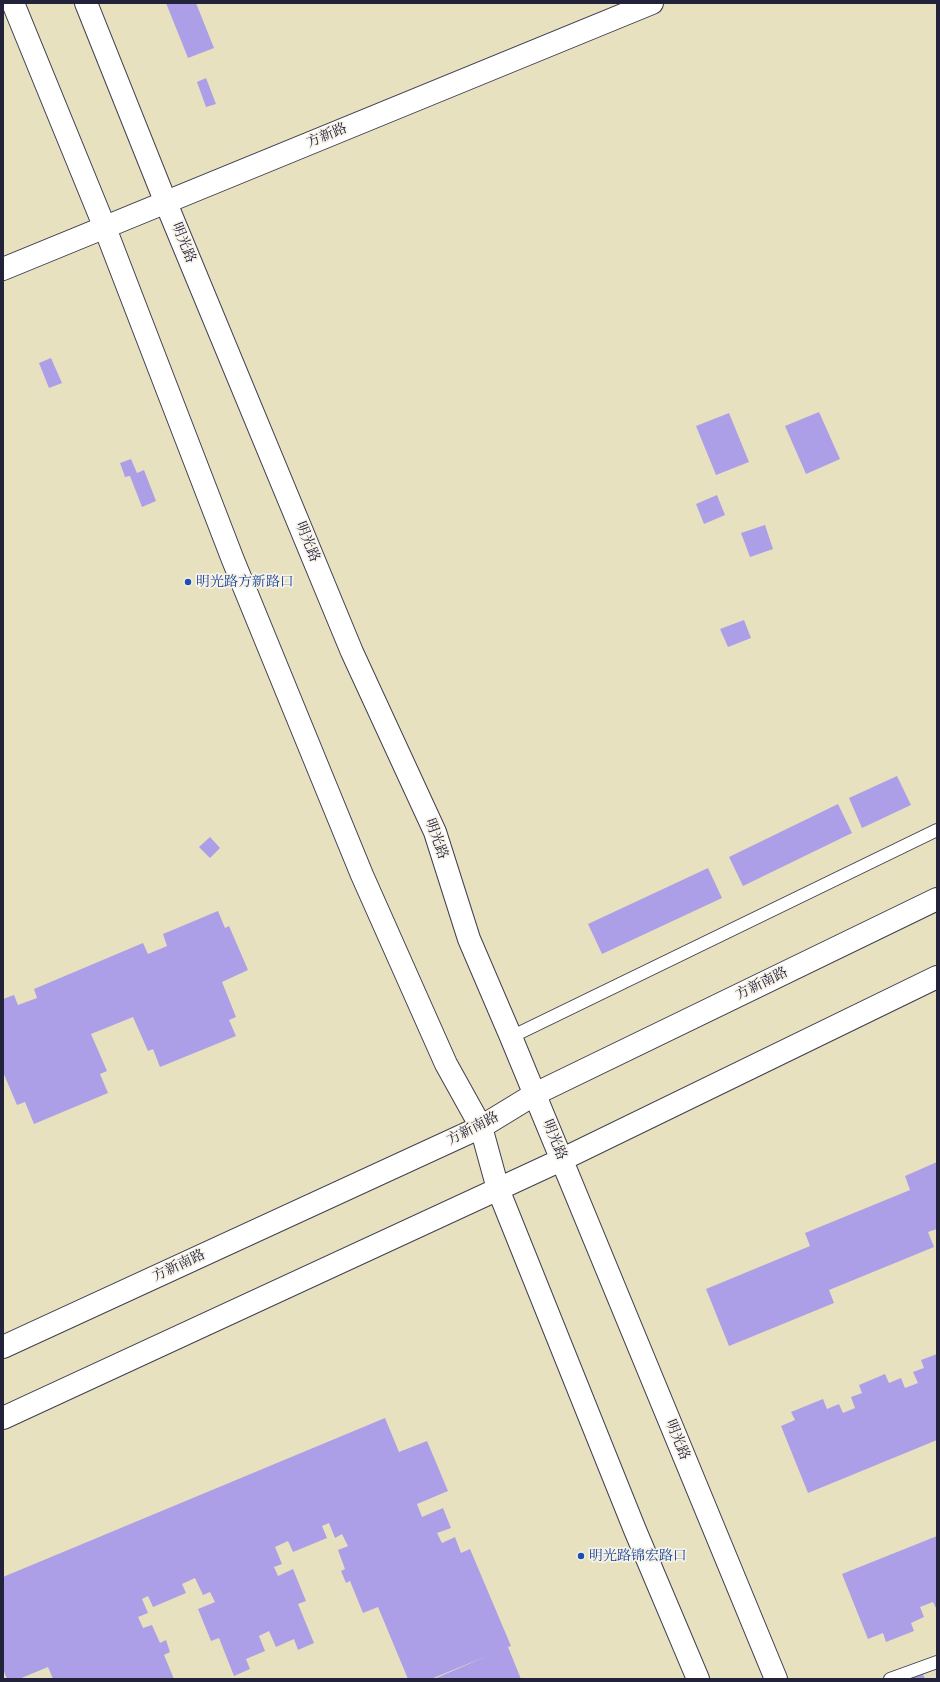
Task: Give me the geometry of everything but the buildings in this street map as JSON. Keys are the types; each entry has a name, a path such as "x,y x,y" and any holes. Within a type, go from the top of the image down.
{"main road":[{"path":"13,3 105,228 231,553 362,875 446,1064 481,1127 498,1189 635,1530 698,1679"},
{"name":"明光路","path":"86,3 166,203 352,652 435,832 469,939 535,1094 776,1679"},
{"name":"方新路","path":"3,269 652,3"},
{"name":"方新南路","path":"3,1347 481,1127 535,1094 937,899"},
{"path":"3,1418 562,1160 937,977"}],"lane":[{"path":"511,1037 937,830"},
{"path":"890,1679 937,1662"}],"place":[{"name":"明光路方新路口","path":"188,582"},
{"name":"明光路锦宏路口","path":"581,1556"}]}
